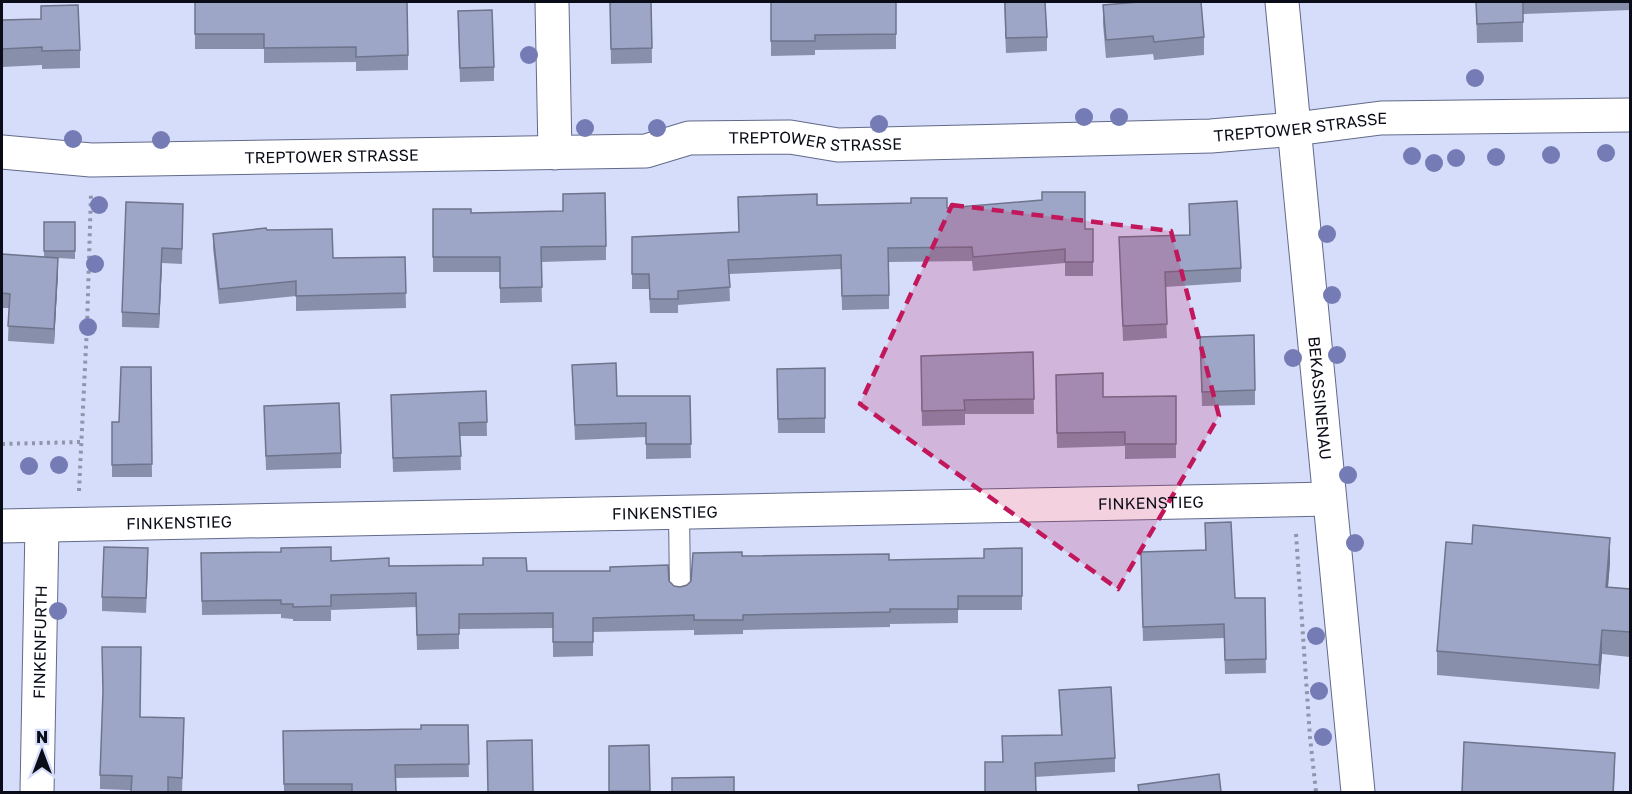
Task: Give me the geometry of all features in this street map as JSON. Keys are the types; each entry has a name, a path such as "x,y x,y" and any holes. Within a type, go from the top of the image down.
{"street":[{"path":"552,2 555,153"},
{"name":"BEKASSINENAU","path":"1282,2 1358,792"},
{"name":"TREPTOWER STRASSE","path":"2,152 92,160 646,151 688,138 790,136 838,145 1211,136 1295,129 1381,118 1630,115"},
{"name":"FINKENSTIEG","path":"2,526 1329,499"},
{"name":"FINKENFURTH","path":"37,792 42,526"}],"lane":[{"path":"679,512 680,590"}],"path":[{"path":"77,525 92,160"},
{"path":"2,444 81,442"}],"highlighted area":[{"path":"952,205 1171,231 1219,416 1118,589 860,404"}],"building":[{"path":"195,2 407,2 408,55 356,57 356,47 264,48 264,34 195,34"},
{"path":"610,2 651,2 652,48 611,49"},
{"path":"771,2 896,2 896,34 815,35 815,41 771,41"},
{"path":"1005,2 1045,2 1047,37 1006,38"},
{"path":"1139,2 1201,2 1204,37 1154,42 1153,36 1106,40 1103,5"},
{"path":"1476,2 1523,2 1523,22 1477,24"},
{"path":"78,5 80,50 42,51 42,47 2,49 2,20 41,19 41,6"},
{"path":"492,10 494,67 460,68 458,11"},
{"path":"1042,192 1085,192 1085,229 1093,229 1093,262 1065,262 1065,249 973,257 972,247 888,248 889,295 842,296 841,255 728,260 730,287 678,291 678,299 650,299 649,274 632,274 632,237 739,232 738,197 817,194 817,205 911,203 911,198 947,198 947,208 1042,200"},
{"path":"605,193 606,246 541,247 542,287 500,288 500,257 433,257 433,209 471,209 471,213 563,211 563,194"},
{"path":"1237,201 1241,268 1165,272 1167,324 1123,326 1119,237 1190,235 1189,204"},
{"path":"126,202 183,204 182,249 162,248 159,314 122,312"},
{"path":"44,222 75,222 75,251 44,251"},
{"path":"266,228 267,230 332,229 333,258 405,257 406,293 296,296 296,281 219,289 213,234"},
{"path":"2,254 58,258 54,329 8,326 10,294 2,293"},
{"path":"1254,335 1255,390 1202,392 1200,337"},
{"path":"1033,352 1034,399 964,400 965,410 922,411 921,356"},
{"path":"616,363 617,396 690,396 691,444 646,444 646,423 575,425 572,365"},
{"path":"121,367 151,367 152,464 112,465 112,422 119,422"},
{"path":"825,368 825,418 778,419 777,369"},
{"path":"1103,373 1103,397 1176,396 1176,444 1125,444 1125,432 1057,433 1056,375"},
{"path":"486,391 487,422 459,423 461,456 393,458 391,395"},
{"path":"339,403 341,453 266,456 264,406"},
{"path":"1231,522 1235,598 1265,598 1266,659 1225,660 1224,624 1143,627 1141,552 1206,550 1205,523"},
{"path":"1473,525 1610,538 1606,587 1630,589 1630,632 1602,630 1599,665 1437,651 1446,542 1472,544"},
{"path":"104,547 148,548 146,598 102,597"},
{"path":"331,547 331,561 389,558 389,566 483,565 483,558 526,558 527,571 610,571 610,567 668,565 669,581 674,586 680,587 691,581 693,553 742,552 742,556 889,554 889,560 984,558 984,549 1022,548 1022,596 958,596 958,609 890,609 890,612 743,615 743,620 694,620 694,615 593,618 593,642 553,642 553,613 459,614 459,634 417,635 416,593 331,595 331,606 293,607 293,604 281,604 281,600 202,601 201,553 281,552 281,548"},
{"path":"102,647 141,647 140,717 184,718 182,778 168,777 168,792 131,792 132,776 100,775"},
{"path":"1111,687 1115,758 1035,763 1036,792 985,792 985,762 1003,762 1002,736 1062,735 1059,690"},
{"path":"421,725 468,725 469,764 395,765 396,792 352,792 352,784 284,784 283,731 421,729"},
{"path":"532,740 533,792 488,792 487,741"},
{"path":"1464,742 1615,753 1613,792 1462,792"},
{"path":"649,745 650,791 609,791 609,746"},
{"path":"1219,774 1221,792 1139,792 1138,785"},
{"path":"734,777 734,792 672,792 672,778"}]}
